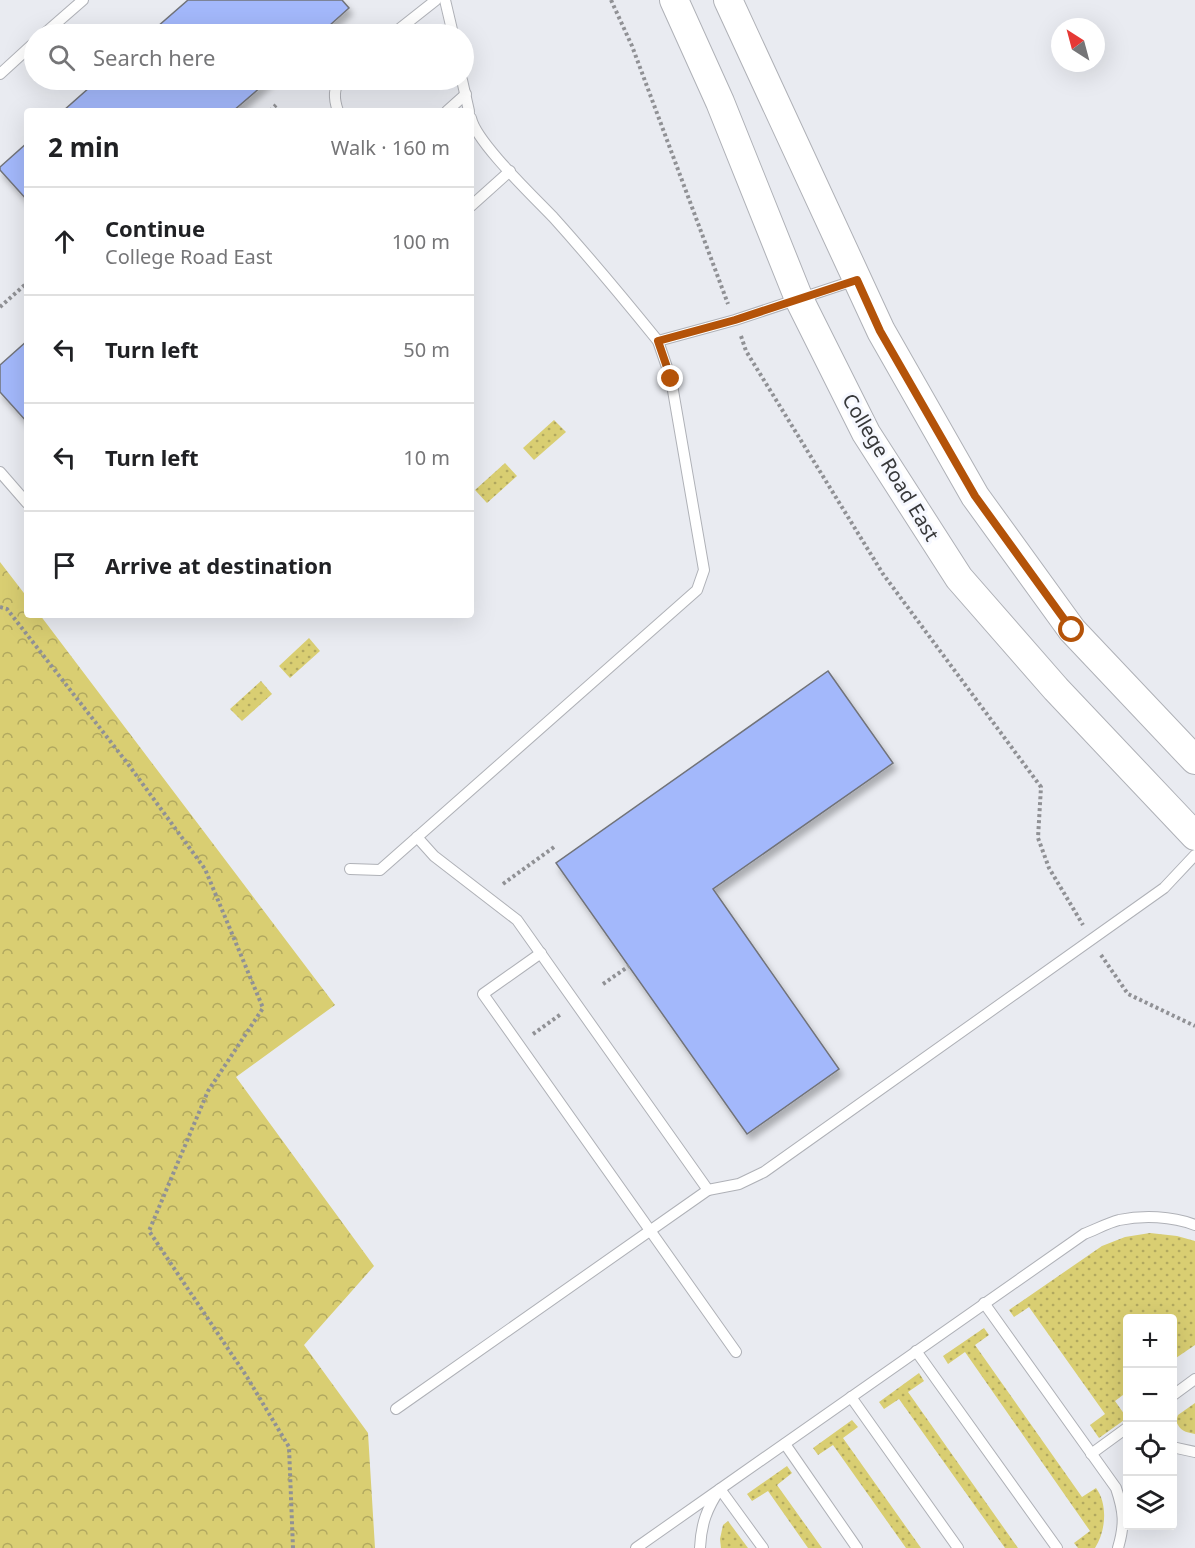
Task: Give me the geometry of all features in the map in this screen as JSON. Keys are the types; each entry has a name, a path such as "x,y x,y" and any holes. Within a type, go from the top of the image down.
{"street":[{"name":"College Road East","path":"674,0 720,102 800,299 866,433 959,578 1056,689 1195,836"},
{"path":"728,0 880,331 975,496 1072,630 1195,760"}],"lane":[{"path":"55,24 83,0"},
{"path":"406,24 436,0"},
{"path":"445,0 451,24"},
{"path":"0,74 24,52"},
{"path":"335,90 337,108"},
{"path":"465,90 468,108"},
{"path":"450,108 466,94"},
{"path":"350,869 380,870 697,590 704,570 671,379 658,341 611,283 474,129"},
{"path":"474,203 510,171"},
{"path":"658,341 735,320 857,280"},
{"path":"0,472 24,500"},
{"path":"417,837 434,856 517,920 708,1190"},
{"path":"396,1409 708,1190 739,1184 764,1173 1164,888 1195,855"},
{"path":"541,953 483,994 736,1352"},
{"path":"636,1548 1084,1234 1119,1220 1154,1216 1195,1225"},
{"path":"984,1304 1116,1488 1123,1509 1123,1531 1118,1548"},
{"path":"916,1351 1056,1548"},
{"path":"1177,1392 1195,1379"},
{"path":"851,1397 958,1548"},
{"path":"1091,1454 1123,1431"},
{"path":"784,1444 858,1548"},
{"path":"1177,1448 1195,1452"},
{"path":"700,1548 701,1528 711,1502 720,1489"},
{"path":"720,1489 762,1548"}],"path":[{"path":"611,0 632,46 746,351 883,574 1041,788 1038,838 1049,867 1107,966 1128,994 1195,1026"},
{"path":"273,108 276,105"},
{"path":"0,307 24,286"},
{"path":"0,607 7,609 114,745 205,869 262,1008 208,1091 149,1231 248,1377 289,1447 293,1548"},
{"path":"503,884 554,847"},
{"path":"603,984 629,966"},
{"path":"519,1044 562,1014"}],"green space":[{"path":"554,420 566,432 534,460 523,448"},
{"path":"505,463 517,476 487,503 475,490"},
{"path":"0,562 24,593 24,618 42,618 335,1005 236,1077 374,1266 304,1345 368,1433 375,1548 0,1548"},
{"path":"309,638 320,651 290,678 279,666"},
{"path":"261,681 272,694 242,721 230,709"},
{"path":"1150,1233 1195,1241 1195,1345 1177,1357 1177,1314 1123,1314 1123,1395 1115,1401 1123,1412 1123,1421 1099,1438 1090,1425 1105,1414 1029,1307 1014,1317 1009,1310 1102,1246 1125,1237"},
{"path":"984,1328 989,1335 975,1345 1082,1497 1096,1488 1100,1494 1104,1518 1099,1541 1095,1548 1078,1548 1074,1543 1090,1531 965,1352 948,1364 943,1356"},
{"path":"919,1373 924,1381 908,1392 1018,1548 1005,1548 899,1399 884,1409 879,1402"},
{"path":"1195,1403 1195,1434 1188,1433 1179,1427 1178,1415"},
{"path":"852,1420 858,1427 843,1438 921,1548 906,1548 833,1445 818,1455 813,1448"},
{"path":"787,1466 792,1473 777,1485 822,1548 808,1548 768,1491 752,1501 747,1494"},
{"path":"728,1521 748,1548 721,1548 723,1525"}],"building":[{"path":"188,0 342,0 349,8 331,24 160,24"},
{"path":"87,90 257,90 236,108 66,108"},
{"path":"24,146 24,197 0,170 0,167"},
{"path":"24,344 24,419 0,392 0,365"},
{"path":"828,671 893,763 713,889 839,1069 747,1134 556,863"}],"route":[{"path":"671,379 658,341 735,320 857,280 880,331 975,496 1072,630"}]}
